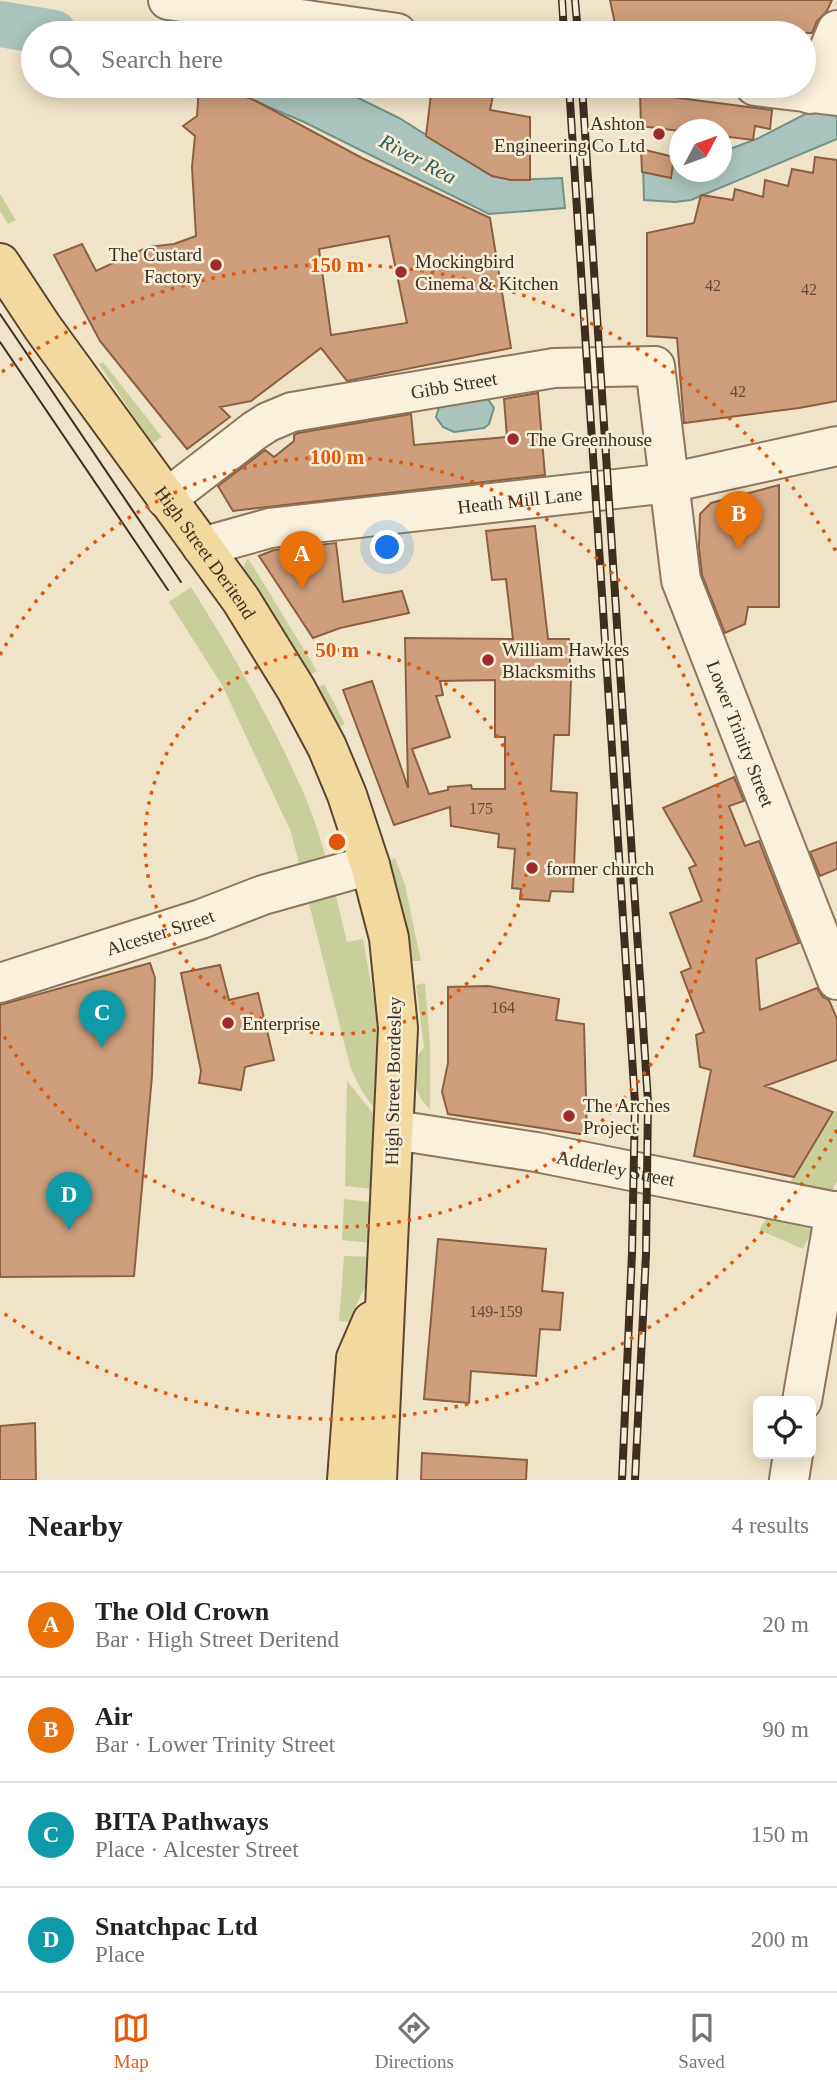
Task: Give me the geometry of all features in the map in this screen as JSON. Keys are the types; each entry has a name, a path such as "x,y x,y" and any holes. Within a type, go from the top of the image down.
{"main road":[{"name":"High Street Deritend","path":"0,263 43,328 241,600 327,747 370,865"},
{"name":"High Street Bordesley","path":"370,865 388,937 398,1028 377,1480"},
{"name":"High Street Bordesley","path":"347,1480 356,1358 369,1326 385,1300"}],"street":[{"path":"168,0 225,4 326,21"},
{"path":"823,95 837,30"},
{"name":"Gibb Street","path":"166,499 254,431 292,412 554,368 655,366 670,483"},
{"name":"Heath Mill Lane","path":"202,547 270,528 670,483 837,446"},
{"name":"Lower Trinity Street","path":"670,483 681,580 837,980"},
{"name":"Alcester Street","path":"0,984 318,879 370,865"},
{"name":"Adderley Street","path":"394,1130 536,1152 836,1212"},
{"path":"803,1396 836,1212"},
{"path":"789,1480 792,1459"}],"green space":[{"path":"0,194 16,220 8,224 0,211"},
{"path":"103,362 162,437 152,444 99,364"},
{"path":"248,558 317,671 308,676 241,571"},
{"path":"191,587 251,688 304,794 323,848 347,942 363,939 379,1028 381,1115 363,1092 350,1066 291,832 222,685 169,602"},
{"path":"324,684 345,724 338,727 319,687"},
{"path":"395,858 405,885 421,961 410,961 389,862"},
{"path":"425,983 430,1047 430,1109 415,1082 413,1062 424,1047 416,985"},
{"path":"347,1081 381,1123 380,1190 345,1186"},
{"path":"837,1109 837,1181 803,1249 759,1230"},
{"path":"344,1199 380,1203 379,1244 342,1240"},
{"path":"344,1256 378,1257 350,1322 339,1321"}],"water":[{"path":"248,98 358,98 399,118 492,176 511,180 562,178 565,208 489,214 304,122"},
{"path":"811,111 837,114 837,139 691,200 644,200 643,164 669,162 669,182 732,182 732,148 759,138"},
{"path":"486,396 494,408 489,424 484,428 454,432 443,427 436,417 441,401"}],"building":[{"path":"610,0 832,0 816,23 816,21 614,21"},
{"name":"The Custard Factory","path":"198,98 249,98 362,158 490,218 511,348 347,381 321,348 251,401 220,407 230,417 187,449 100,341 54,255 82,244 96,271 148,247 174,244 196,236 192,167 195,136 183,126 197,116","holes":["389,236 407,323 331,335 319,249"]},
{"path":"431,98 492,98 490,110 530,117 530,180 492,176 426,136"},
{"path":"640,98 679,98 772,110 770,129 755,126 753,140 732,137 732,119 669,119 669,130 641,126"},
{"path":"641,149 669,156 669,178 642,172"},
{"path":"815,157 837,160 837,401 684,423 677,338 647,336 647,233 694,223 701,195 733,200 735,189 763,197 765,180 788,186 792,169 813,173"},
{"path":"538,393 545,475 233,511 218,486 265,450 274,457 294,441 294,435 298,433 411,414 414,445 507,437 504,399"},
{"path":"779,485 779,607 748,607 745,624 725,633 702,575 700,514 711,503"},
{"path":"535,526 548,639 569,639 569,735 554,735 551,791 577,793 573,892 551,891 549,901 520,899 521,889 512,888 515,849 498,847 499,834 451,826 450,807 394,825 343,690 372,681 408,788 405,638 513,639 506,579 492,580 486,531","holes":["495,680 495,737 505,737 505,789 472,789 471,785 448,787 448,790 429,794 412,749 450,737 436,696 443,695 440,681"]},
{"path":"336,543 343,602 402,591 409,613 340,628 313,638 259,556 274,550"},
{"path":"734,777 744,801 729,806 745,846 759,841 799,943 756,959 760,1010 817,988 823,997 829,1000 837,1019 837,1060 765,1086 833,1112 794,1177 694,1156 711,1070 700,1067 696,1035 704,1032 681,972 691,968 670,913 702,901 689,868 696,865 663,808"},
{"path":"837,842 837,869 820,876 810,852"},
{"path":"150,963 155,978 152,1076 134,1276 0,1277 0,1005"},
{"name":"Enterprise","path":"220,965 229,1000 258,993 274,1060 245,1067 241,1090 199,1083 201,1071 181,973"},
{"path":"488,986 559,999 556,1020 584,1024 587,1135 448,1114 442,1092 448,1063 448,987"},
{"path":"438,1239 546,1249 542,1291 563,1293 560,1330 540,1329 536,1376 471,1371 469,1403 424,1399"},
{"path":"35,1423 36,1480 0,1480 0,1426"},
{"path":"422,1453 527,1460 526,1480 421,1480"}],"waterway":[{"name":"River Rea","path":"0,24 21,28"}],"tram line":[{"path":"0,314 181,582"},
{"path":"0,342 168,590"}],"railway":[{"path":"562,0 563,21"},
{"path":"575,0 577,21"},
{"path":"570,98 635,1103 632,1253 622,1480"},
{"path":"583,98 648,1102 646,1254 635,1480"}],"place":[{"name":"Ashton Engineering Co Ltd","path":"659,134"},
{"name":"The Custard Factory","path":"216,265"},
{"name":"Mockingbird Cinema & Kitchen","path":"401,272"},
{"name":"The Greenhouse","path":"513,439"},
{"name":"Air","path":"739,549"},
{"name":"The Old Crown","path":"302,589"},
{"name":"William Hawkes Blacksmiths","path":"488,660"},
{"name":"former church","path":"532,868"},
{"name":"Enterprise","path":"228,1023"},
{"name":"BITA Pathways","path":"102,1048"},
{"name":"The Arches Project","path":"569,1116"},
{"name":"Snatchpac Ltd","path":"69,1230"}]}
